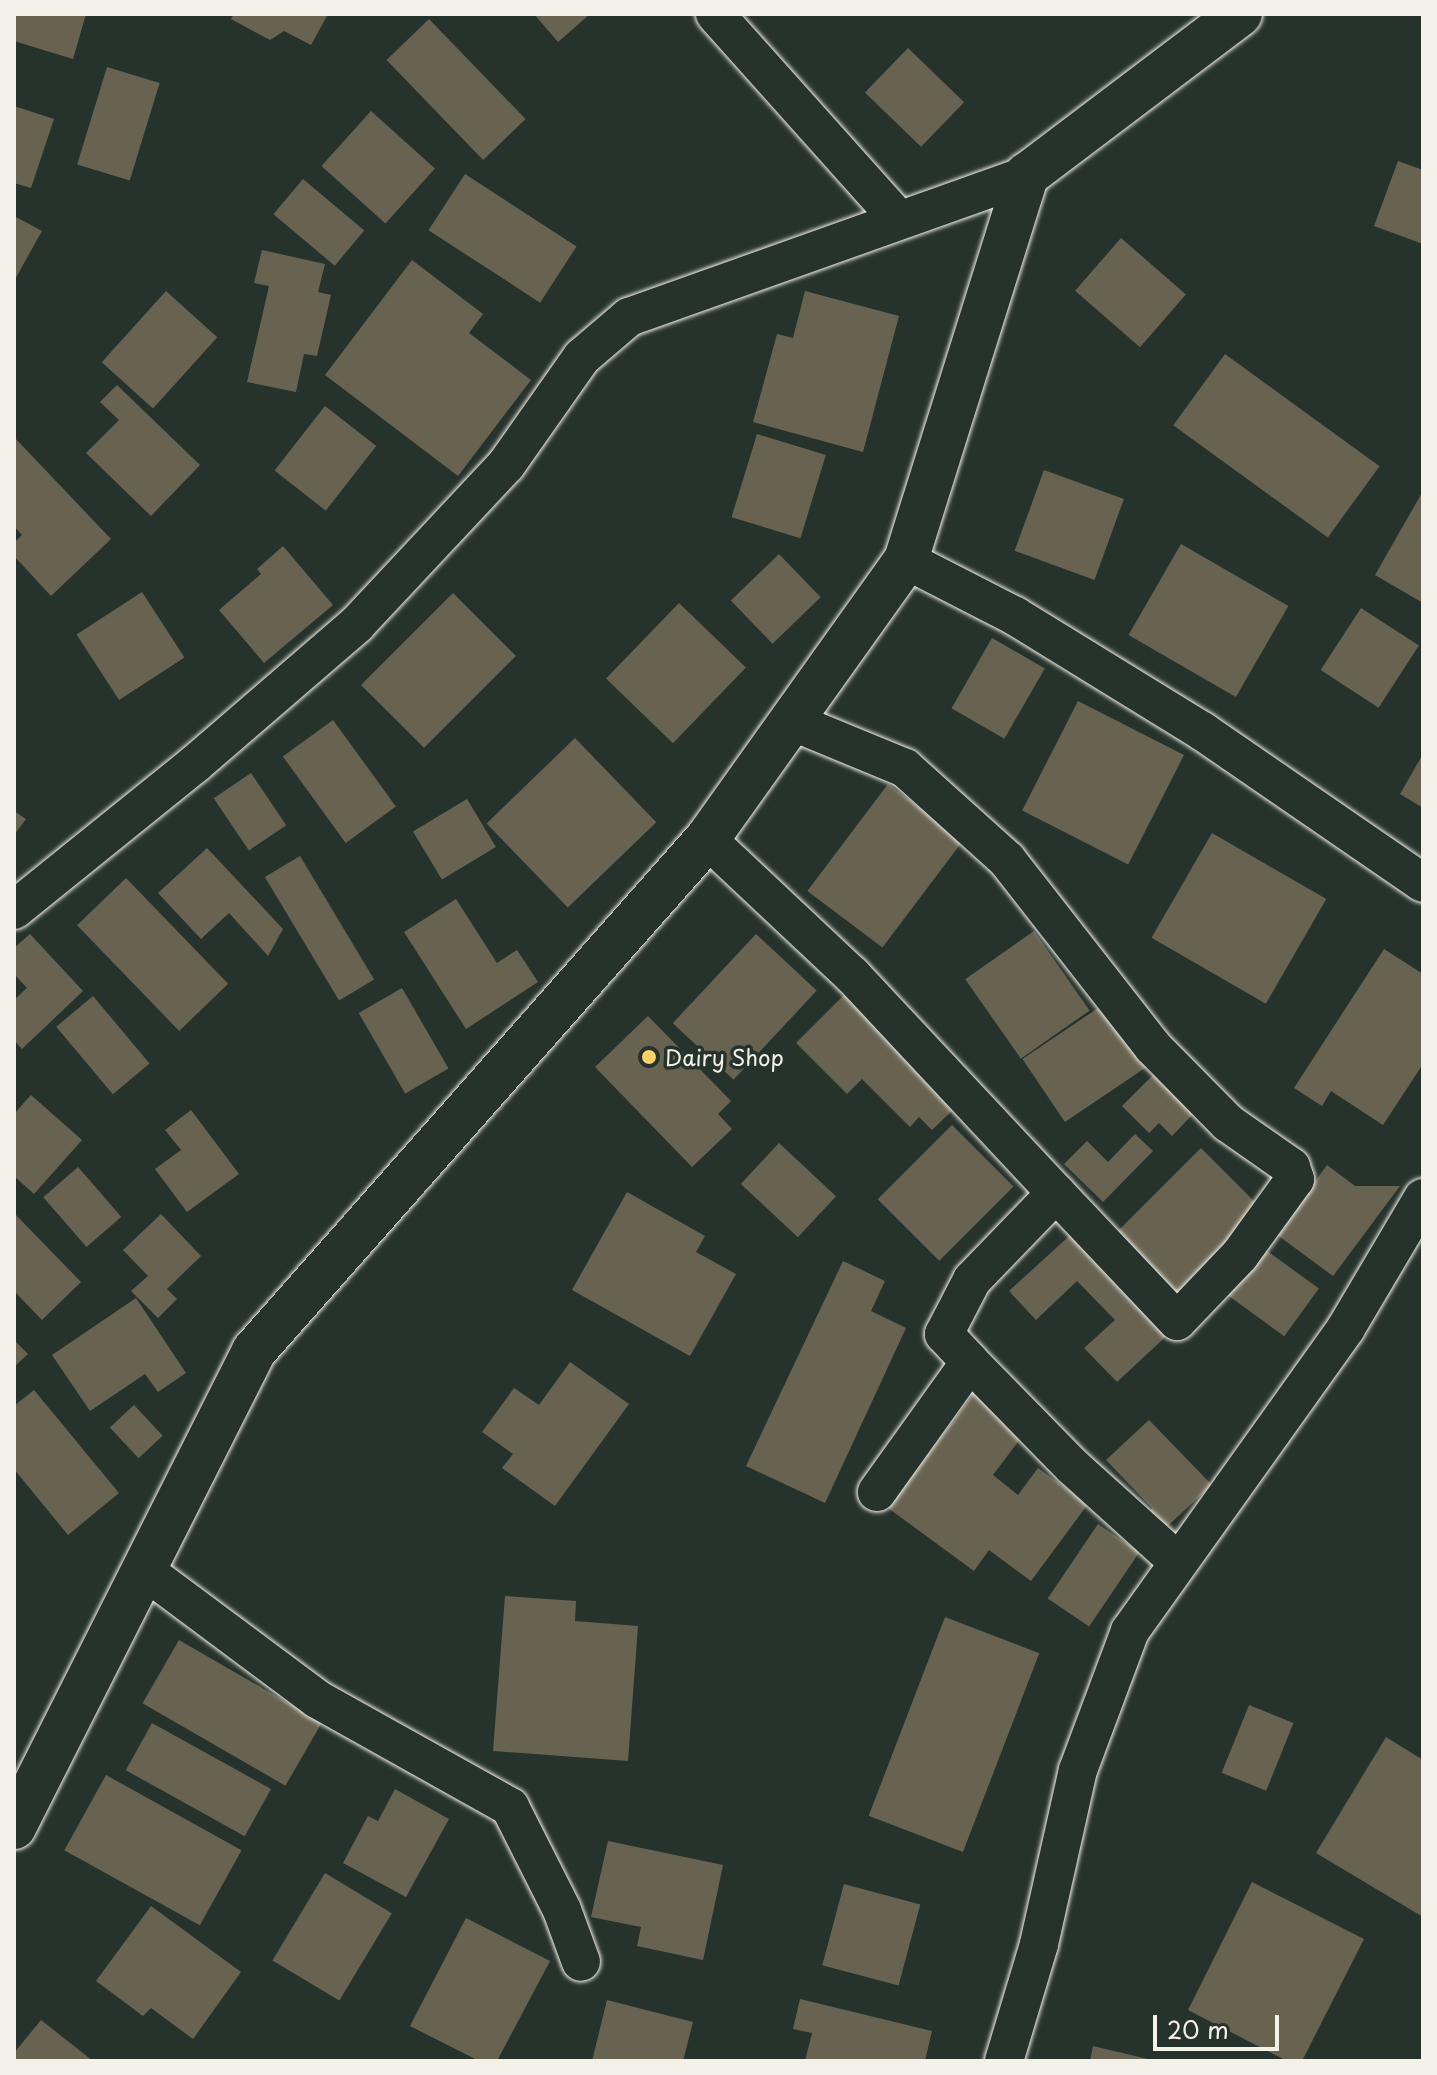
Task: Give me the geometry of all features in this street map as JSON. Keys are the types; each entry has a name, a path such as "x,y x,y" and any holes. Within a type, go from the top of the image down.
{"main road":[{"path":"14,1827 254,1351 707,839 906,560 1027,175 1240,14"}],"street":[{"path":"715,14 898,219"},
{"path":"14,910 195,764 357,624 506,465 582,357 629,317 1027,175"},
{"path":"906,560 1015,616 1202,731 1423,883"},
{"path":"707,839 852,975 1177,1321 1240,1255 1295,1179 1291,1167 1228,1123 1153,1047 996,849 905,768 791,721"},
{"path":"1056,1193 972,1280 944,1334 1073,1467 1178,1562"},
{"path":"1004,2061 1039,1944 1078,1770 1130,1631 1346,1328 1423,1198"},
{"path":"877,1492 970,1362"},
{"path":"144,1570 317,1699 510,1807 562,1910 581,1962"}],"building":[{"path":"14,14 86,14 73,59 14,41"},
{"path":"234,14 328,14 311,45 284,31 270,40 231,19"},
{"path":"534,14 590,14 558,42"},
{"path":"429,19 526,119 483,160 387,60"},
{"path":"908,48 964,102 921,147 865,93"},
{"path":"107,67 160,83 130,181 77,165"},
{"path":"14,106 54,119 31,188 14,183"},
{"path":"371,111 435,169 385,224 321,166"},
{"path":"1398,161 1423,170 1423,244 1374,226"},
{"path":"465,174 577,246 540,303 429,230"},
{"path":"303,179 364,230 335,266 273,214"},
{"path":"14,216 42,231 14,281"},
{"path":"1121,238 1186,294 1140,347 1075,291"},
{"path":"262,250 325,264 318,292 331,295 317,356 304,354 296,392 247,382 269,286 254,283"},
{"path":"412,260 483,314 469,333 531,380 458,476 325,375"},
{"path":"166,291 217,337 153,409 102,362"},
{"path":"805,291 899,316 863,452 753,422 777,334 793,338"},
{"path":"1225,354 1380,466 1328,537 1173,425"},
{"path":"117,385 200,465 151,516 86,453 119,420 100,402"},
{"path":"325,406 376,446 326,511 275,471"},
{"path":"757,434 826,455 800,538 732,517"},
{"path":"14,437 111,539 51,596 14,556 14,543 22,535 14,526"},
{"path":"1044,470 1124,499 1094,580 1015,551"},
{"path":"1423,491 1423,603 1375,575"},
{"path":"1181,544 1288,606 1236,697 1128,635"},
{"path":"283,546 333,605 264,663 219,610 261,574 257,569"},
{"path":"779,554 821,597 772,644 731,601"},
{"path":"142,592 184,657 119,700 77,634"},
{"path":"453,593 516,656 424,748 361,685"},
{"path":"679,603 746,668 673,743 606,679"},
{"path":"1361,608 1419,646 1379,708 1321,670"},
{"path":"992,638 1045,668 1004,739 952,708"},
{"path":"1078,701 1184,755 1128,865 1022,811"},
{"path":"333,720 396,807 346,843 283,756"},
{"path":"575,738 656,822 568,908 487,823"},
{"path":"1423,754 1423,808 1400,794"},
{"path":"251,773 286,825 249,850 214,798"},
{"path":"888,784 963,841 882,948 807,891"},
{"path":"467,799 496,847 442,879 413,831"},
{"path":"14,811 26,819 14,835"},
{"path":"1212,833 1326,899 1266,1004 1152,938"},
{"path":"207,848 283,929 268,956 229,913 201,939 158,893"},
{"path":"300,856 374,979 339,1001 265,877"},
{"path":"126,878 228,984 179,1031 77,925"},
{"path":"456,899 497,963 517,950 538,982 466,1029 404,932"},
{"path":"1034,931 1090,1010 1021,1059 965,979"},
{"path":"30,934 83,991 22,1049 14,1040 14,1000 27,988 14,974 14,948"},
{"path":"756,934 817,991 733,1080 673,1023"},
{"path":"1384,949 1423,974 1423,1064 1383,1125 1331,1091 1322,1106 1294,1088"},
{"path":"402,988 448,1069 405,1094 359,1013"},
{"path":"847,992 959,1104 932,1130 919,1117 910,1127 862,1079 847,1094 796,1043"},
{"path":"93,996 150,1063 113,1094 56,1027"},
{"path":"1107,1002 1149,1065 1065,1122 1022,1059"},
{"path":"648,1016 731,1101 718,1114 732,1129 692,1167 595,1067"},
{"path":"1158,1070 1197,1110 1172,1136 1159,1123 1149,1133 1122,1106"},
{"path":"31,1095 82,1140 34,1194 14,1176 14,1114"},
{"path":"191,1110 239,1174 187,1212 155,1169 181,1150 165,1130"},
{"path":"952,1125 1014,1187 939,1261 878,1199"},
{"path":"1135,1134 1153,1151 1103,1202 1064,1164 1087,1141 1108,1162"},
{"path":"779,1143 836,1196 798,1237 741,1184"},
{"path":"1201,1148 1265,1212 1174,1302 1110,1239"},
{"path":"1327,1165 1355,1186 1400,1186 1333,1276 1276,1234"},
{"path":"78,1167 121,1217 87,1247 43,1197"},
{"path":"627,1192 705,1236 696,1252 736,1274 690,1356 572,1290"},
{"path":"14,1213 81,1282 42,1320 14,1291"},
{"path":"161,1214 201,1256 167,1289 177,1299 158,1318 131,1291 148,1276 123,1250"},
{"path":"1079,1227 1175,1328 1117,1382 1084,1348 1115,1320 1077,1281 1036,1320 1009,1291"},
{"path":"1259,1245 1319,1288 1284,1336 1224,1293"},
{"path":"843,1261 885,1281 871,1311 906,1328 825,1503 746,1466"},
{"path":"136,1298 186,1373 158,1392 145,1374 90,1411 52,1355"},
{"path":"14,1340 28,1354 14,1367"},
{"path":"570,1362 629,1404 555,1506 502,1468 513,1454 482,1432 514,1388 539,1405"},
{"path":"977,1389 1029,1427 993,1475 1018,1495 1038,1468 1088,1504 1031,1581 989,1550 974,1571 888,1508"},
{"path":"34,1390 119,1493 68,1535 14,1469 14,1406"},
{"path":"134,1405 163,1436 139,1458 110,1428"},
{"path":"1149,1420 1212,1485 1161,1532 1148,1519 1152,1508 1106,1460"},
{"path":"1098,1524 1139,1552 1089,1627 1048,1599"},
{"path":"505,1596 576,1601 575,1621 638,1626 628,1761 493,1751"},
{"path":"945,1617 1039,1653 963,1852 869,1816"},
{"path":"179,1640 322,1722 285,1786 142,1703"},
{"path":"1249,1705 1294,1723 1266,1791 1222,1773"},
{"path":"152,1723 271,1789 245,1836 126,1770"},
{"path":"1386,1737 1423,1760 1423,1917 1316,1853"},
{"path":"106,1775 242,1850 200,1925 64,1850"},
{"path":"395,1789 449,1819 406,1897 343,1863 368,1816 378,1821"},
{"path":"608,1841 723,1865 703,1960 637,1946 641,1927 591,1917"},
{"path":"325,1873 392,1913 339,2001 272,1960"},
{"path":"1252,1882 1364,1939 1302,2061 1287,2061 1188,2010"},
{"path":"844,1884 920,1904 899,1986 822,1965"},
{"path":"151,1906 241,1972 193,2039 151,2008 143,2016 96,1981"},
{"path":"466,1918 550,1961 497,2061 479,2061 410,2026"},
{"path":"800,1999 932,2031 925,2061 805,2061 812,2033 793,2029"},
{"path":"607,2000 693,2022 683,2061 592,2061"},
{"path":"41,2020 93,2061 14,2061 14,2053"},
{"path":"1093,2046 1152,2060 1152,2061 1090,2061"}],"place":[{"name":"Dairy Shop","path":"649,1057"}]}
